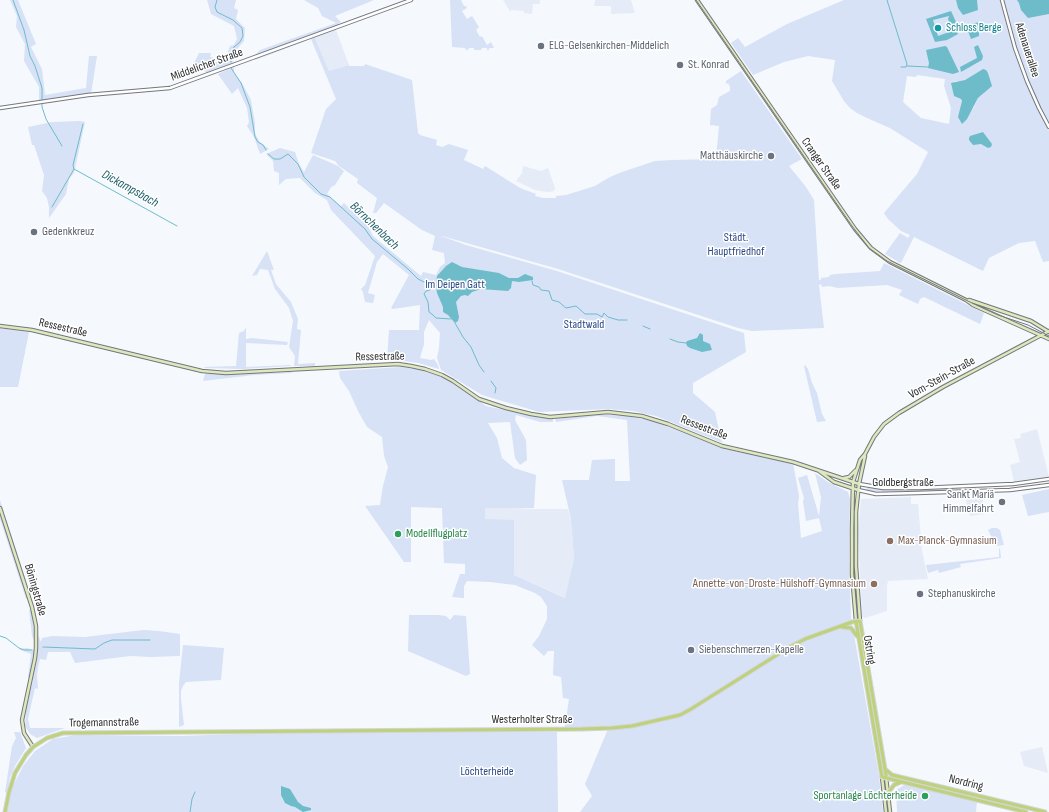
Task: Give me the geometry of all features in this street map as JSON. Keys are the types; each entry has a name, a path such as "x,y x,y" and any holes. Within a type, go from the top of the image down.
{"main road":[{"name":"Cranger Straße","path":"697,0 865,242 878,254 890,262 966,300 1031,321 1049,332"},
{"name":"Cranger Straße","path":"966,300 973,305 1049,339"},
{"name":"Ressestraße","path":"0,326 32,330 202,371 226,372 398,364 411,366 442,375 454,381 479,398 506,408 550,417 608,412 642,416 668,424 722,446 793,462 859,484"},
{"name":"Vom-Stein-Straße","path":"853,489 853,482 860,460 884,424 899,413 942,387 1049,332"},
{"name":"Vom-Stein-Straße","path":"859,484 865,454"},
{"name":"Ressestraße","path":"818,470 834,482 853,489"},
{"path":"843,478 849,477 856,470"},
{"name":"Ostring","path":"859,484 856,525 858,637 877,742 886,812"},
{"name":"Ostring","path":"853,489 852,574 858,621 886,777"},
{"name":"Goldbergstraße","path":"853,489 858,490"},
{"name":"Böningstraße","path":"0,508 32,607 36,626 36,648 22,720 24,732 33,747"},
{"name":"Westerholter Straße","path":"179,732 388,729 582,729 632,726 680,714 691,709 788,648 805,639 858,621"},
{"path":"841,626 851,628 858,637"},
{"name":"Trogemannstraße","path":"33,747 47,738 63,733 179,732"},
{"path":"5,812 15,773 23,759 33,747"},
{"path":"885,768 892,775 886,777 890,812"},
{"name":"Nordring","path":"892,775 1045,812"},
{"name":"Nordring","path":"882,777 1026,812"},
{"path":"888,793 894,785 901,782"}],"street":[{"name":"Middelicher Straße","path":"0,108 88,95 170,88 410,0"},
{"name":"Adenauerallee","path":"1002,0 1015,48 1027,81 1049,126"},
{"name":"Goldbergstraße","path":"859,484 882,488 912,488 1014,484 1049,479"},
{"name":"Goldbergstraße","path":"858,490 876,494 1010,490 1049,485"}],"shaded area":[{"path":"503,0 540,0 540,4 533,4 532,14 524,13 524,11 511,10 511,13"},
{"path":"595,0 631,0 635,13 611,14 611,6 594,6"},
{"path":"336,30 349,65 329,71 315,38"},
{"path":"523,166 541,171 548,168 555,188 554,191 547,192 535,190 516,181 522,173"},
{"path":"1037,429 1049,477 1014,481 1010,465 1020,462 1014,439 1021,438 1020,434"},
{"path":"982,495 985,514 970,516 965,496"},
{"path":"911,497 911,504 918,504 922,550 928,579 888,581 887,611 865,618 862,617 858,531 861,499"},
{"path":"485,508 568,509 571,520 574,559 566,598 514,575 514,520 485,520"},
{"path":"1042,747 1048,773 1024,766 1020,752"}],"green space":[{"path":"10,0 18,0 36,44 31,47 42,69 45,95 86,88 89,56 97,56 91,94 39,102 39,87 24,61 25,44 16,27 17,16"},
{"path":"207,0 236,0 234,8 238,10 236,19 245,28 244,41 232,55 233,63 207,73 194,63 199,53 211,53 210,57 214,58 219,65 225,60 230,46 234,45 237,39 234,26 211,14"},
{"path":"304,0 374,0 335,16 341,22 336,30 315,38 329,71 349,65 364,66 365,64 412,80 418,133 420,135 437,140 436,145 442,147 449,144 468,150 464,160 483,169 485,166 520,188 536,194 535,196 543,198 556,198 556,196 566,195 595,186 622,172 655,161 716,159 719,126 710,125 711,109 717,105 719,97 730,91 730,87 728,83 726,84 726,81 741,71 802,159 789,166 806,187 814,200 819,280 821,280 821,278 836,274 880,271 884,263 984,313 980,324 924,297 920,299 918,304 899,295 902,290 887,285 838,288 829,286 822,287 821,284 819,285 824,328 752,331 738,328 558,269 441,236 466,245 557,271 744,333 746,352 693,383 693,393 715,412 719,430 718,436 723,443 656,416 633,411 608,409 539,412 482,395 441,370 437,358 440,333 429,320 424,332 424,344 420,358 431,360 434,359 439,369 418,363 387,361 389,330 419,330 420,305 393,309 391,308 409,275 383,254 377,262 368,293 375,295 373,303 365,302 361,289 365,285 375,256 331,210 327,200 315,193 300,178 286,179 279,185 279,173 274,171 273,161 266,154 280,148 295,152 299,164 304,172 313,155 338,166 344,171 327,194 341,206 344,203 368,226 373,236 421,276 423,272 436,275 440,267 445,263 444,253 432,250 435,236 422,230 384,203 376,213 373,213 377,198 357,183 358,179 339,166 335,161 311,153 326,109 336,99 311,39 255,60 255,55 260,50 336,23 322,16 318,8"},
{"path":"450,0 461,0 467,8 462,11 467,19 472,16 479,27 476,30 480,37 482,36 487,45 491,42 494,48 489,48 489,50 487,50 487,48 482,48 481,50 474,50 474,48 469,48 466,50 465,48 452,47"},
{"path":"844,0 1049,0 1049,127 1047,128 1049,131 1049,261 1043,262 1035,241 1019,243 989,258 983,271 914,237 901,263 885,254 900,233 908,238 910,235 901,231 888,219 884,213 917,174 928,152 890,128 857,113 850,108 832,81 835,60 808,56 784,62 753,75 731,43 738,38 745,47 787,24","holes":["983,69 988,73 989,77 983,94 978,98 974,107 962,123 960,119 962,101 956,97 955,81 959,82 965,80","917,75 945,79 944,86 951,108 949,124 921,118 903,102 907,76 916,77"]},
{"path":"234,67 234,73 242,83 251,100 255,123 255,133 259,141 269,149 260,154 254,137 247,126 249,122 247,108 238,88 232,94 218,74"},
{"path":"52,122 85,122 74,173 69,179 66,194 49,218 47,198 42,191 44,175 34,145 32,145 28,127"},
{"path":"267,251 274,270 271,270 276,284 291,302 298,319 297,329 301,330 298,364 315,363 315,366 294,366 295,356 289,347 293,321 289,308 275,289 268,270 260,269 257,275 252,276"},
{"path":"246,327 246,339 252,338 288,342 287,345 246,343 246,367 291,365 242,369 204,367 236,366 239,333 244,331"},
{"path":"0,328 29,332 18,387 0,387"},
{"path":"805,365 817,393 822,414 826,421 817,422"},
{"path":"401,367 423,370 439,376 458,386 486,406 553,419 553,422 540,422 516,415 515,420 526,440 527,460 520,465 515,458 510,422 488,423 497,438 502,458 514,468 536,475 534,508 485,508 485,519 514,520 514,575 565,598 574,559 571,519 562,480 589,480 592,460 615,459 615,481 630,481 627,420 597,416 556,422 555,419 596,414 627,416 653,421 725,449 793,463 799,496 798,504 801,538 822,531 819,518 806,521 803,501 804,498 798,478 807,475 819,516 821,497 815,473 828,482 848,492 850,499 849,560 851,618 879,776 883,812 580,812 592,796 585,784 608,729 563,729 565,726 569,699 563,698 561,677 553,675 554,651 548,651 544,656 532,645 539,636 547,619 547,606 541,597 515,585 467,581 464,586 464,598 452,597 460,574 465,574 465,564 444,563 442,508 411,507 411,562 404,562 365,506 380,505 388,467 384,456 382,437 367,427 349,391 340,378 339,371"},
{"path":"292,373 254,375 203,381 205,374"},
{"path":"867,488 953,488 953,491 885,492 866,491"},
{"path":"1049,489 1049,512 1028,516 1022,495"},
{"path":"0,500 25,578 30,599 26,599 0,519"},
{"path":"997,528 1000,530 1004,545 996,546 988,530"},
{"path":"1000,548 1001,558 960,564 961,567 939,573 938,570 928,573 926,565 999,557"},
{"path":"34,609 38,635 41,642 42,638 52,636 85,637 143,630 159,631 180,634 180,656 130,656 75,663 70,652 48,652 46,660 40,659 37,675 38,689 35,688 28,719 30,728 65,728 37,738 30,734 25,726 26,709 33,680 28,677 31,654 18,649 27,648 37,651 37,646 32,636 29,610"},
{"path":"409,615 439,615 446,616 450,620 454,615 466,616 470,674 466,676 408,651"},
{"path":"183,645 224,648 221,680 186,682 183,686 181,691 181,699 184,725 179,727 179,683"},
{"name":"Löchterheide","path":"341,730 557,732 558,812 7,812 12,788 23,766 35,751 53,739 76,735 183,736"},
{"path":"14,732 20,732 26,748 15,766 10,778 7,793 5,792 12,746 16,738"},
{"name":"Sportanlage Löchterheide","path":"906,784 977,801 976,812 897,812 896,790"}],"water":[{"path":"956,0 977,0 978,10 963,15 958,8"},
{"path":"1017,0 1049,0 1049,14 1028,18 1021,10"},
{"path":"951,11 956,22 958,34 947,40 935,42 926,19","holes":["949,16 948,19 952,31 938,36 933,20"]},
{"path":"979,22 979,36 971,39 966,26"},
{"path":"978,45 983,56 982,60 961,72 960,67 977,58 974,47"},
{"path":"945,46 947,47 959,72 953,74 928,68 929,63 926,50"},
{"path":"983,69 988,73 992,86 978,98 967,119 962,124 958,117 962,101 954,96 951,83 965,80"},
{"path":"983,132 992,144 991,147 988,148 981,144 973,145 969,140 970,136"},
{"path":"452,262 462,267 499,273 509,278 518,278 525,274 533,277 533,280 519,282 512,281 511,288 508,291 481,289 472,292 468,296 461,296 456,302 459,317 458,321 455,323 443,312 443,307 437,293 436,285 437,276"},
{"path":"700,333 703,335 703,341 710,344 712,350 702,352 687,346 687,341 697,338"},
{"path":"281,786 290,789 298,802 303,806 311,808 311,810 303,812 285,803 281,795"}],"waterway":[{"path":"13,0 24,30 30,56 42,88 42,100"},
{"path":"217,0 215,7 217,12 233,20 242,28 243,36 232,51 231,62"},
{"path":"887,0 907,64 906,67 901,67"},
{"path":"907,66 928,67"},
{"path":"231,68 241,83 250,107 255,137 266,150"},
{"path":"42,103 46,119 62,146"},
{"name":"Dickampsbach","path":"52,207 74,169 73,165 83,124"},
{"name":"Börnchenbach","path":"268,154 274,159 280,159 288,154 298,164 304,177 321,194 330,197 365,229 372,239 418,279 431,287 430,290 426,291 424,294 428,302 429,312 436,318 451,319"},
{"name":"Dickampsbach","path":"74,169 177,226"},
{"path":"532,281 533,285 539,287 541,290 549,291 552,300 559,302 566,308 576,306 585,314 597,314 602,317 604,313 608,317 618,320 627,320"},
{"path":"455,323 471,347 479,365 484,372"},
{"path":"643,326 650,329"},
{"path":"670,339 686,343"},
{"path":"491,381 496,388 495,393"},
{"path":"0,636 6,638 19,648 24,650 32,650"},
{"path":"43,647 95,649 112,640 150,640"},
{"path":"190,812 192,799 195,792"}],"tram line":[{"path":"696,0 852,226 869,248 887,261 974,304 998,315 1028,325 1049,336"}],"place":[{"name":"Schloss Berge","path":"938,28"},
{"name":"ELG-Gelsenkirchen-Middelich","path":"541,46"},
{"name":"St. Konrad","path":"680,65"},
{"name":"Matthäuskirche","path":"771,156"},
{"name":"Gedenkkreuz","path":"34,232"},
{"name":"Sankt Mariä Himmelfahrt","path":"1002,502"},
{"name":"Modellflugplatz","path":"398,534"},
{"name":"Max-Planck-Gymnasium","path":"890,541"},
{"name":"Annette-von-Droste-Hülshoff-Gymnasium","path":"874,584"},
{"name":"Stephanuskirche","path":"920,594"},
{"name":"Siebenschmerzen-Kapelle","path":"691,650"},
{"name":"Sportanlage Löchterheide","path":"925,796"}],"park label":[{"name":"Städt. Hauptfriedhof","path":"736,245"},
{"name":"Im Deipen Gatt","path":"455,285"},
{"name":"Stadtwald","path":"584,325"}]}
